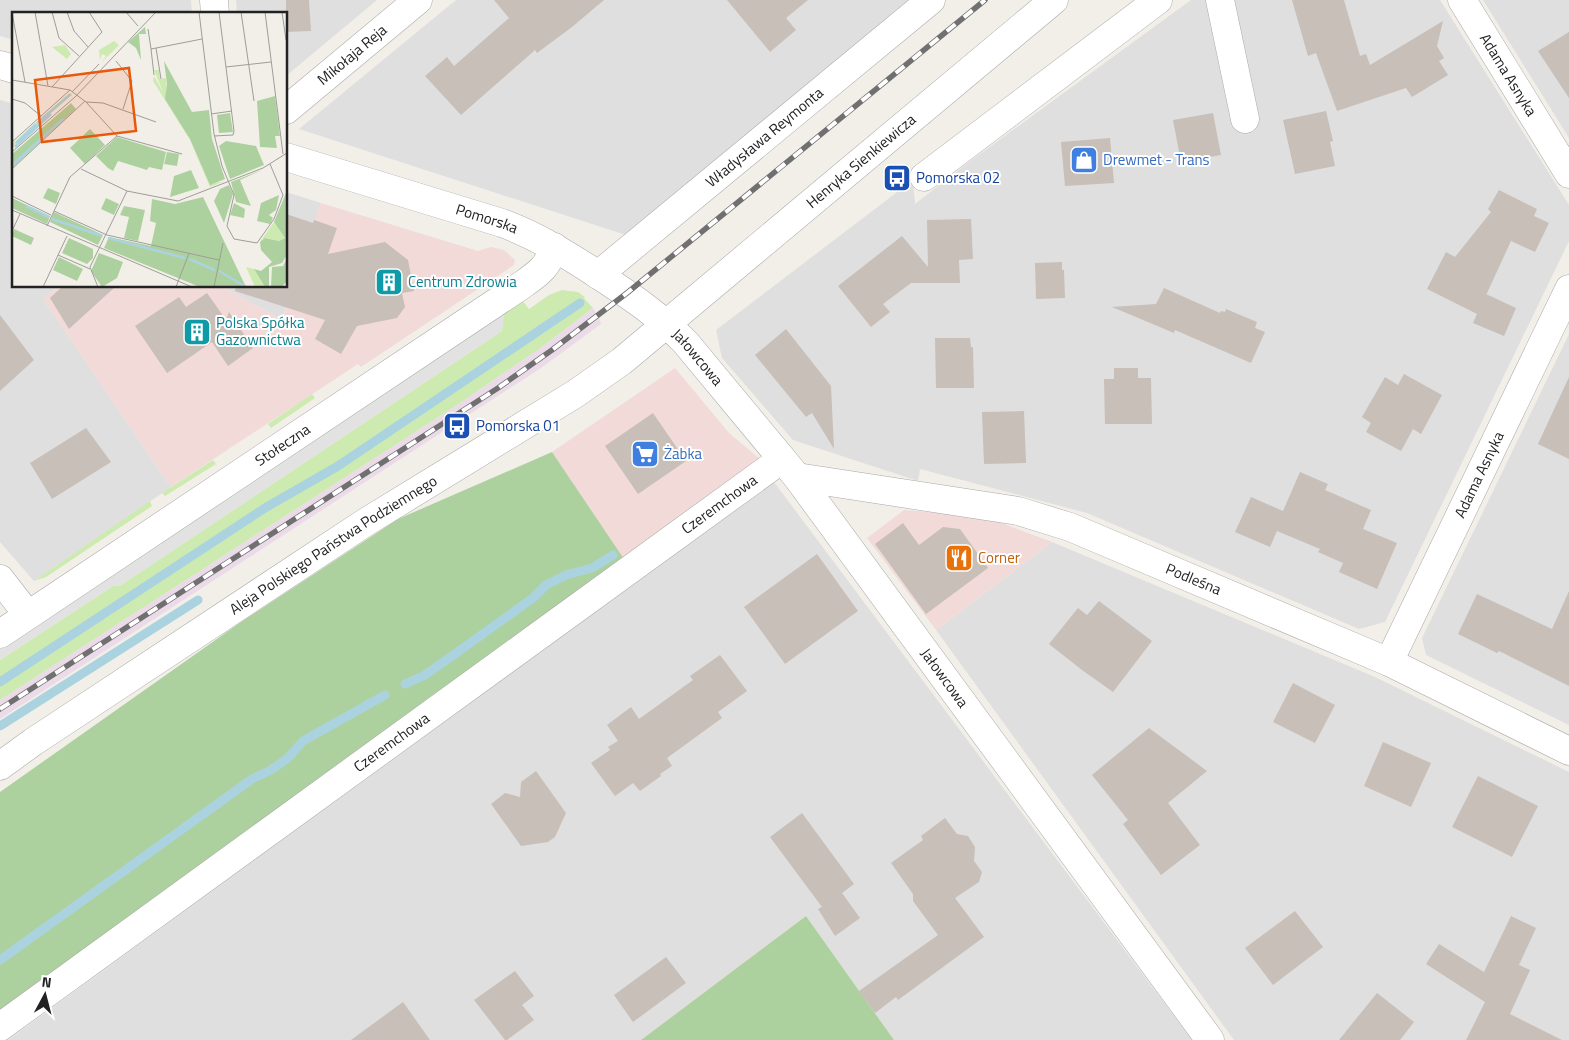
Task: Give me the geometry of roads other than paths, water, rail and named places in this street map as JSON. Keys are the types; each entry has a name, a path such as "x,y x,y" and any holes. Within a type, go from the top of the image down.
{"street":[{"name":"Mikołaja Reja","path":"288,108 418,0"},
{"name":"Władysława Reymonta","path":"598,274 930,0"},
{"name":"Henryka Sienkiewicza","path":"667,324 1054,0"},
{"path":"924,177 1158,0"},
{"path":"1220,0 1245,119"},
{"name":"Adama Asnyka","path":"1462,0 1569,174"},
{"name":"Pomorska","path":"288,158 527,233 598,274 627,293 667,324"},
{"name":"Stołeczna","path":"0,634 522,285 545,268 551,258 554,247"},
{"name":"Adama Asnyka","path":"1390,662 1569,289"},
{"name":"Jałowcowa","path":"667,324 686,343 790,468 1210,1040"},
{"name":"Aleja Polskiego Państwa Podziemnego","path":"0,766 33,742 366,522 581,390 622,361 667,324"},
{"name":"Podleśna","path":"790,468 1018,511 1070,527 1390,662 1569,751"},
{"name":"Czeremchowa","path":"0,1027 790,468"},
{"path":"0,579 28,616"}],"waterway":[{"path":"0,682 265,508 338,466 580,303"},
{"path":"405,684 425,675 533,598 546,585 566,575 592,568 613,555"},
{"path":"0,726 198,600"},
{"path":"0,960 252,779 271,770 288,758 303,741 385,695"}],"railway":[{"path":"0,709 498,388 552,350 627,293 985,0"}],"place":[{"name":"Drewmet - Trans","path":"1084,160"},
{"name":"Pomorska 02","path":"897,178"},
{"name":"Centrum Zdrowia","path":"389,282"},
{"name":"Polska Spółka Gazownictwa","path":"197,332"},
{"name":"Pomorska 01","path":"457,426"},
{"name":"Żabka","path":"645,454"},
{"name":"Corner","path":"959,558"}]}
